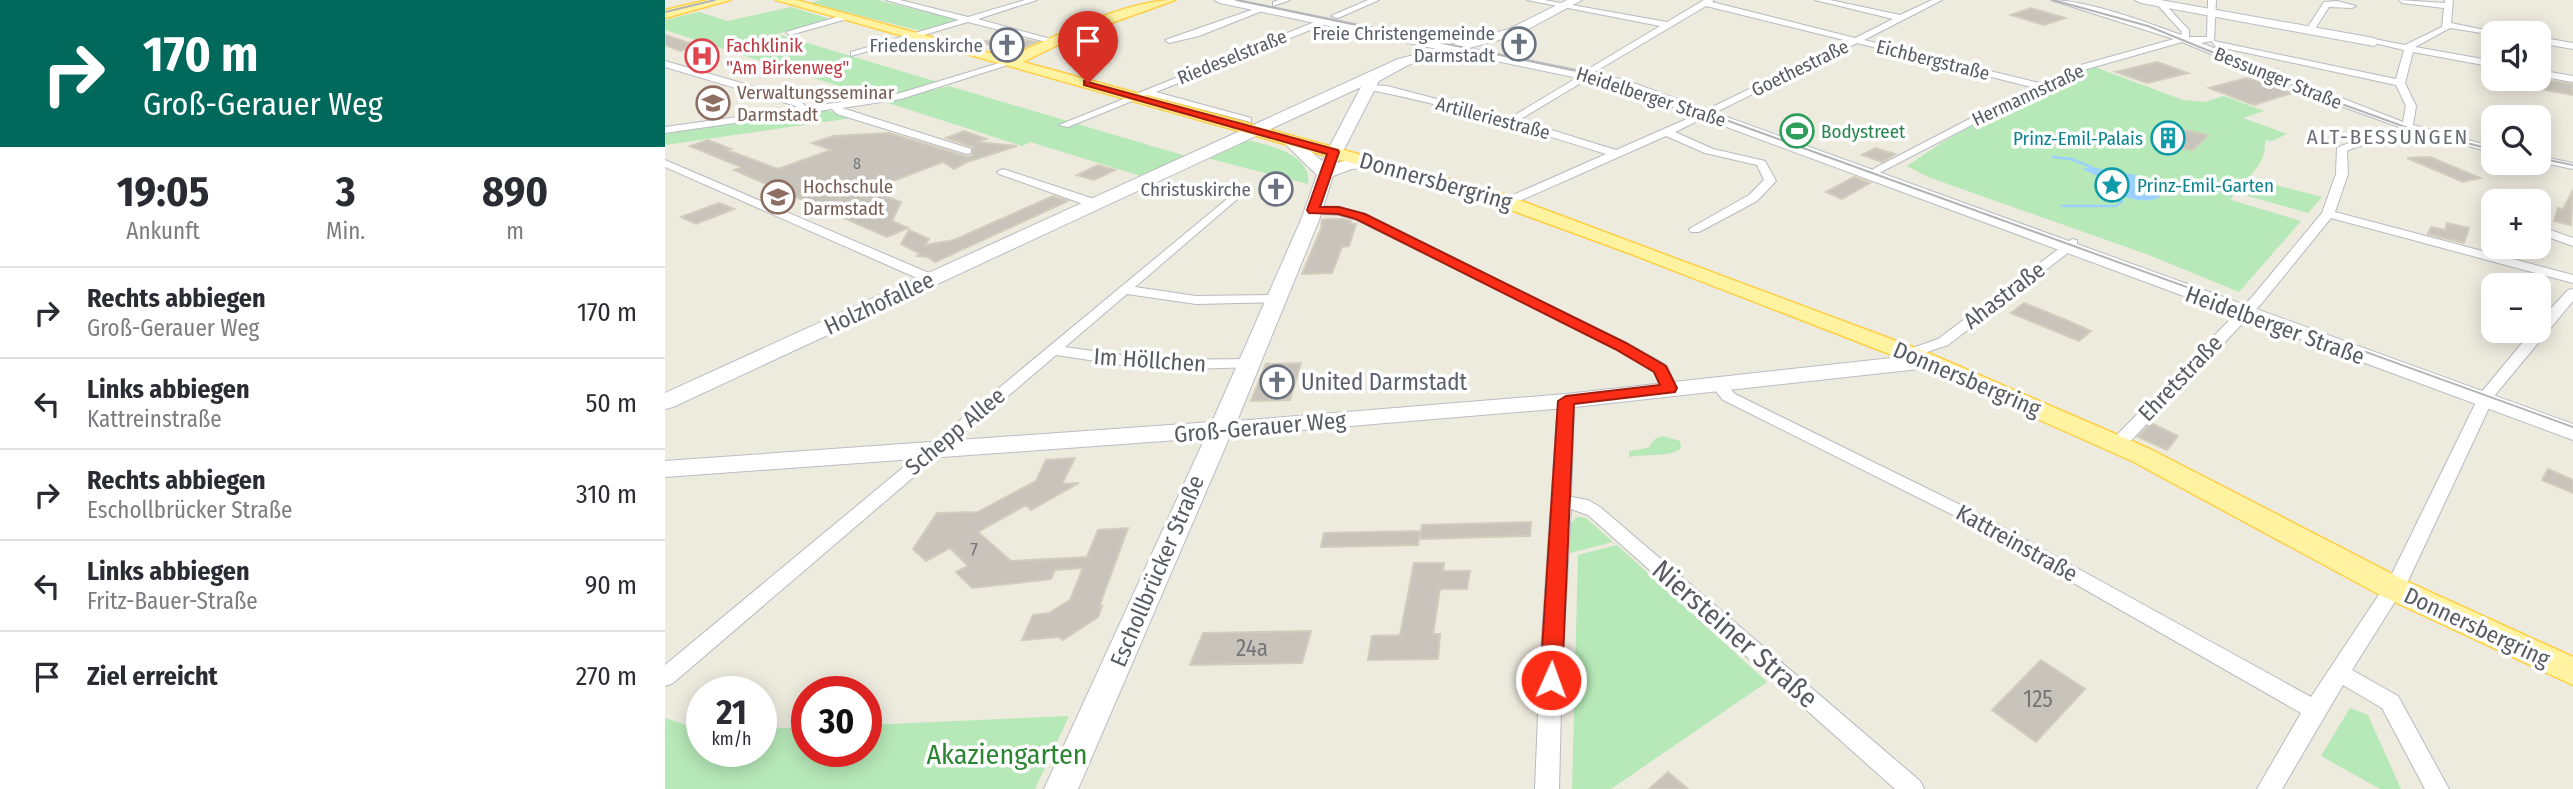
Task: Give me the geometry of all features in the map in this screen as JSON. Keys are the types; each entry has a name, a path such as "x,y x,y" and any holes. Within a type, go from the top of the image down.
{"main road":[{"path":"665,12 703,0"},
{"path":"665,12 724,0"},
{"name":"Donnersbergring","path":"782,0 1140,94 1508,202 1869,338 1927,352 2183,476 2393,588 2573,672"},
{"path":"1011,62 1054,41 1169,0"},
{"name":"Heidelberger Straße","path":"1220,0 1260,5 1421,50"},
{"path":"1371,84 1391,66 1421,50 1484,46 1576,0"},
{"path":"2141,0 2213,6 2310,30 2374,42"},
{"name":"Heidelberger Straße","path":"1260,5 1281,2 1462,48 1590,72"},
{"path":"1371,84 1412,64 1513,32"},
{"name":"Heidelberger Straße","path":"1484,46 1590,72 1710,112 2069,246 2487,396 2573,432"},
{"name":"Holzhofallee","path":"665,402 1093,203 1250,125 1338,91 1371,84"},
{"name":"Eschollbrücker Straße","path":"1061,789 1250,364 1313,210 1324,174 1371,84"},
{"path":"1288,139 1312,159 1324,174 1350,164 1372,163"},
{"path":"1862,365 1876,353 1869,338"},
{"name":"Groß-Gerauer Weg","path":"665,468 1219,431 1566,401 1862,365 1927,352"},
{"name":"Heidelberger Straße","path":"2487,396 2573,421"}],"street":[{"path":"853,54 1033,0"},
{"path":"1335,16 1375,0"},
{"path":"1531,0 1668,25"},
{"path":"1819,0 1901,18"},
{"path":"1916,0 1935,2"},
{"path":"2055,0 2184,39 2206,40 2237,50 2401,86"},
{"path":"898,1 1054,41"},
{"path":"1511,121 1707,1"},
{"name":"Eichbergstraße","path":"1707,1 2040,86"},
{"path":"2158,1 2186,32 2184,39"},
{"path":"2402,1 2448,3 2447,25"},
{"name":"Goethestraße","path":"1508,202 1710,112 1935,2"},
{"path":"2310,30 2327,4"},
{"path":"1169,40 1196,34 1260,5"},
{"path":"2206,40 2212,35 2213,6"},
{"path":"790,32 844,17"},
{"name":"Riedeselstraße","path":"1065,125 1322,22"},
{"path":"2481,31 2447,25 2410,49 2401,86 2411,106 2407,125 2395,136 2355,144 2341,150 2342,174 2330,209 2573,279"},
{"name":"Bessunger Straße","path":"2184,39 2325,99 2481,146"},
{"name":"Hermannstraße","path":"1874,173 2040,86 2084,67 2184,39"},
{"path":"2374,42 2481,62"},
{"path":"2551,42 2573,46"},
{"path":"665,130 912,94 1011,62"},
{"path":"665,64 796,102 801,106 800,110"},
{"path":"2284,73 2326,73 2401,86"},
{"path":"2551,75 2573,79"},
{"name":"Holzhofallee","path":"1338,91 1357,90 1371,84"},
{"name":"Artilleriestraße","path":"1371,84 1511,121 1616,154"},
{"path":"838,105 837,109 841,112 967,151"},
{"path":"1666,132 1709,151 1761,163 1770,181 1753,198 1695,229"},
{"path":"2551,161 2573,166"},
{"path":"665,163 931,279"},
{"path":"1003,172 1093,203"},
{"name":"Schepp Allee","path":"665,677 1245,187"},
{"name":"Ehretstraße","path":"2117,445 2247,310 2330,209"},
{"path":"1313,210 1339,211 1361,217 1610,341 1656,364 1663,372 1669,388"},
{"path":"2551,234 2573,242"},
{"name":"Ahastraße","path":"1927,352 2069,246"},
{"path":"1125,290 1196,300 1277,299"},
{"path":"2551,317 2573,293"},
{"path":"2269,789 2315,710 2393,588 2487,396 2529,343"},
{"name":"Im Höllchen","path":"1051,350 1156,365 1250,364"},
{"name":"Kattreinstraße","path":"1717,383 1729,397 1971,517 2315,710"},
{"path":"1547,789 1566,401"},
{"name":"Niersteiner Straße","path":"1562,502 1585,505 1602,518 1902,786"},
{"path":"2340,673 2390,702 2437,789"}],"green space":[{"path":"820,0 877,0 959,20 921,31 810,3"},
{"path":"791,7 830,19 777,34 941,83 876,98 665,30 665,20 699,12 728,21"},
{"name":"Prinz-Emil-Garten","path":"2092,66 2183,100 2204,102 2224,96 2264,111 2243,118 2287,134 2272,141 2265,140 2261,161 2248,178 2322,197 2308,213 2234,192 2231,200 2301,221 2239,292 2149,255 1928,177 1907,166 1941,143 2011,104"},
{"path":"949,86 1189,157 1144,177 1030,142 1022,146 885,102"},
{"path":"809,111 829,111 852,118 665,145 665,134"},
{"path":"1242,139 1274,147 1295,157 1308,173 1308,184 1203,157"},
{"path":"1662,436 1680,441 1681,448 1665,454 1629,457 1629,451 1648,448 1655,439"},
{"path":"1577,517 1586,518 1613,542 1570,553 1569,525"},
{"path":"1617,545 1767,682 1611,789 1572,789 1578,555"},
{"path":"2350,708 2368,715 2401,789 2380,789 2321,756"},
{"name":"Akaziengarten","path":"1069,716 1035,789 665,789 665,718 686,725 686,767 777,767 777,728 791,728 791,767 882,767 882,724"}],"water":[{"path":"2091,167 2135,175 2162,187 2160,197 2140,200 2120,195 2119,187 2083,169"}],"building":[{"path":"2031,8 2065,18 2044,25 2011,15"},
{"path":"665,35 698,46 680,51 665,45"},
{"name":"Friedenskirche","path":"1020,39 1036,42 1012,53 985,43 985,41"},
{"path":"2157,62 2188,73 2147,83 2116,72"},
{"path":"2247,78 2292,93 2254,105 2209,88"},
{"path":"2551,81 2573,84 2573,95 2551,91"},
{"name":"Prinz-Emil-Palais","path":"2170,127 2208,135 2193,150 2175,148 2160,142"},
{"path":"964,131 986,139 976,142 1017,146 967,162 954,169 943,162 869,190 901,202 892,221 908,228 887,237 734,170 741,167 690,146 708,140 778,169 831,150 812,143 833,136 889,133 968,157 973,155 973,147 946,138"},
{"path":"1875,148 1895,154 1882,162 1862,155"},
{"path":"2430,157 2480,178 2463,182 2407,158"},
{"path":"1098,165 1115,170 1094,180 1077,175"},
{"path":"1854,177 1870,183 1842,199 1826,192"},
{"path":"2573,190 2571,225 2554,221 2558,208 2563,209"},
{"path":"1053,196 1068,201 935,262 928,257 917,256 919,253 901,244 909,230 929,239 925,245 954,240"},
{"path":"719,203 734,209 696,224 681,217"},
{"path":"1343,219 1351,221 1350,224 1356,224 1349,246 1342,247 1332,273 1302,274 1321,229 1322,220"},
{"path":"2447,223 2469,228 2464,243 2428,234 2431,227 2445,230"},
{"path":"2024,303 2091,331 2079,341 2011,313"},
{"name":"United Darmstadt","path":"1301,363 1290,400 1251,401 1266,364"},
{"path":"2151,423 2178,436 2167,450 2138,437"},
{"path":"1075,458 1062,484 1079,483 1031,510 1026,505 978,532 1011,561 1087,557 1098,530 1128,528 1099,607 1102,606 1098,617 1063,640 1059,637 1022,640 1033,615 1049,613 1070,600 1083,568 1055,570 1051,579 972,588 956,572 968,566 950,548 926,561 913,549 937,513 978,512 1036,481 1046,460"},
{"path":"2548,469 2573,480 2573,493 2542,480"},
{"path":"1531,522 1530,536 1420,539 1422,525"},
{"path":"1420,531 1418,545 1321,547 1324,533"},
{"path":"1414,563 1444,563 1443,571 1470,571 1467,589 1440,589 1433,634 1440,634 1438,659 1368,660 1372,636 1400,635"},
{"path":"1311,631 1302,663 1190,665 1203,633"},
{"path":"2041,660 2085,689 2036,742 1992,710"},
{"path":"1668,772 1688,789 1649,789"}],"waterway":[{"path":"2053,157 2071,159 2091,167"},
{"path":"2062,206 2116,206 2122,201"}],"tunnel":[{"path":"2270,73 2284,73"}],"tram line":[{"path":"665,12 715,0"},
{"path":"1236,0 1591,74 1646,91 2573,427"},
{"path":"2053,0 2148,26 2325,98 2408,128 2481,147"},
{"path":"2551,160 2573,165"}],"place":[{"name":"Freie Christengemeinde Darmstadt","path":"1519,44"},
{"name":"Friedenskirche","path":"1007,45"},
{"name":"Fachklinik \"Am Birkenweg\"","path":"702,56"},
{"name":"Verwaltungsseminar Darmstadt","path":"713,103"},
{"name":"Bodystreet","path":"1797,131"},
{"name":"Prinz-Emil-Palais","path":"2168,138"},
{"name":"Prinz-Emil-Garten","path":"2112,185"},
{"name":"Christuskirche","path":"1276,189"},
{"name":"Hochschule Darmstadt","path":"778,197"},
{"name":"United Darmstadt","path":"1277,382"}],"district":[{"name":"ALT-BESSUNGEN","path":"2388,137"}],"route":[{"path":"1088,83 1334,152 1313,210 1339,211 1361,217 1653,362 1661,369 1669,388 1566,401 1551,680"}]}
